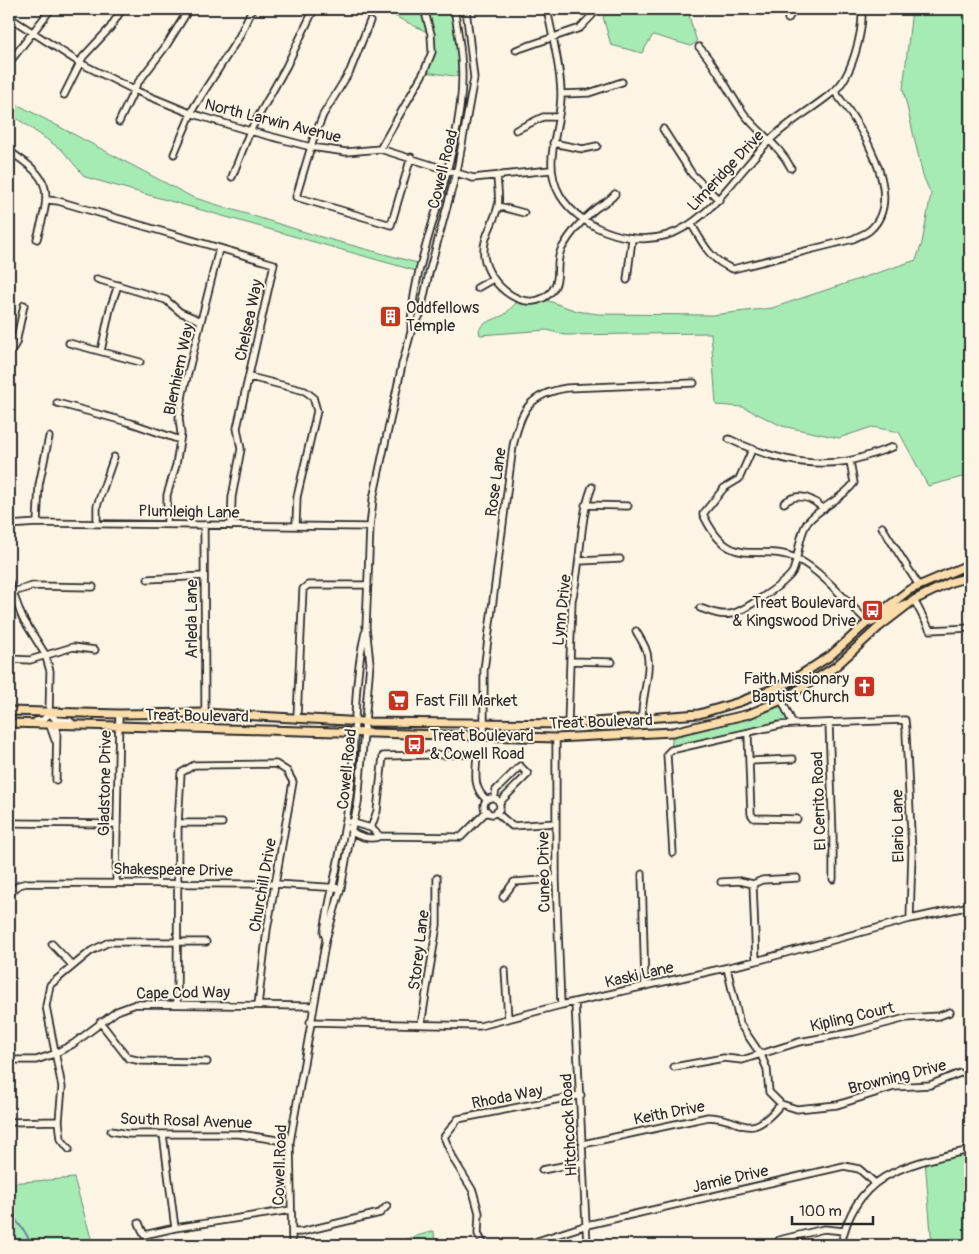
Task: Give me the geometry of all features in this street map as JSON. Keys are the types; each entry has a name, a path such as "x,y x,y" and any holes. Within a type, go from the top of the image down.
{"main road":[{"name":"Treat Boulevard","path":"9,711 119,714 205,713 364,722 568,724 699,714 776,688 830,656 868,622 918,584 970,564"},
{"name":"Treat Boulevard","path":"9,721 119,726 556,738 673,732 749,714 782,700 843,660 912,601 951,582 970,576"},
{"path":"843,660 848,648 865,633 868,622 876,622 895,607 912,601"}],"street":[{"path":"12,59 51,9"},
{"path":"64,95 80,63 110,28 122,9"},
{"path":"119,122 134,90 166,46 189,9"},
{"path":"174,154 190,113 239,37 252,9"},
{"path":"232,177 250,131 286,67 314,9"},
{"path":"380,149 424,72 432,52 431,34 424,9"},
{"name":"Cowell Road","path":"292,1245 290,1142 326,939 341,888 358,803 370,663 366,627 370,527 379,470 411,332 411,314 421,264 447,171 462,77 454,9"},
{"name":"Cowell Road","path":"411,332 420,315 429,273 456,174 474,78 466,9"},
{"name":"Limeridge Drive","path":"547,9 561,94 550,170 560,196 584,220 602,230 632,239 663,238 692,225 719,200 770,140 810,107 835,92 847,75 852,61 863,23 862,9"},
{"path":"516,50 580,28 598,9"},
{"path":"788,19 794,9"},
{"name":"North Larwin Avenue","path":"9,17 80,63 134,90 190,113 250,131 311,147 346,152 380,149 411,157 447,171 472,178 550,170"},
{"path":"370,21 350,71 323,115 296,197 391,225 411,157"},
{"path":"699,48 709,58 746,116 785,156 791,168"},
{"path":"561,94 589,93 622,82"},
{"path":"692,225 709,254 720,264 733,269 853,239 871,230 880,212 883,197 878,165 854,117 835,92"},
{"path":"516,130 543,117 558,117"},
{"path":"663,129 692,174 719,200"},
{"path":"553,143 583,149 597,146"},
{"path":"9,151 30,165 43,179 47,200 38,239"},
{"path":"496,176 498,206 486,235 484,247 486,268 491,280 516,298 530,302 542,299 553,290 558,280 557,266 561,250 584,220 595,209 608,202 615,194"},
{"name":"Chelsea Way","path":"47,200 58,201 274,264 237,428 241,449 232,497 231,526"},
{"path":"498,206 524,213"},
{"path":"627,280 632,239"},
{"name":"Blenhiem Way","path":"167,524 167,495 180,440 179,418 219,248"},
{"path":"97,279 166,300 180,312 202,321"},
{"path":"477,288 491,280"},
{"path":"101,351 110,309 118,285"},
{"path":"9,355 16,343 24,305"},
{"path":"69,343 140,362"},
{"path":"250,377 305,391 313,397 317,411 297,497 296,525"},
{"name":"Rose Lane","path":"484,735 484,670 513,446 519,418 526,408 548,391 567,388 694,383"},
{"path":"57,403 132,423 180,440"},
{"path":"37,522 39,485 49,437"},
{"path":"729,439 752,450 780,459 806,463 850,461 893,447"},
{"path":"752,450 739,479 724,488 703,514 707,524 729,548 742,553 780,554 797,558 811,568 868,622"},
{"path":"98,523 98,506 114,457"},
{"path":"700,608 717,614 731,614 777,588 792,574 808,522 848,491 854,483 850,461"},
{"name":"Lynn Drive","path":"568,724 572,600 580,561 585,505 592,487"},
{"path":"784,503 796,496 808,498 824,509"},
{"path":"585,505 628,506"},
{"name":"Plumleigh Lane","path":"9,525 37,522 370,527"},
{"name":"Arleda Lane","path":"204,524 205,713"},
{"path":"882,527 918,584"},
{"name":"Lynn Drive","path":"580,561 620,559"},
{"path":"148,579 204,576"},
{"path":"9,582 22,617 45,654 50,671 50,712 46,718 40,721 9,721"},
{"path":"297,717 303,590 308,585 368,585"},
{"path":"13,592 33,586 93,586"},
{"path":"912,601 930,630 970,628"},
{"name":"Cowell Road","path":"326,939 324,932 351,784 352,747 360,652 366,627"},
{"path":"636,631 644,645 648,660 642,698 642,719"},
{"path":"9,659 30,660 73,647 96,650"},
{"name":"Lynn Drive","path":"570,661 612,662"},
{"path":"776,688 794,724"},
{"path":"50,712 56,720 70,721 73,724"},
{"name":"Gladstone Drive","path":"116,882 119,714"},
{"name":"Elario Lane","path":"829,723 905,720 912,845 910,919"},
{"path":"53,723 56,780"},
{"path":"673,853 667,754 671,750 748,734 780,725 829,723"},
{"name":"El Cerrito Road","path":"829,723 833,838 832,879"},
{"path":"748,734 751,814 754,818 797,819"},
{"name":"Cuneo Drive","path":"556,738 556,879 561,1005"},
{"path":"371,828 377,811 383,756 476,754 476,787 478,793 487,800"},
{"path":"750,760 793,759"},
{"name":"Churchill Drive","path":"178,823 179,779 185,769 194,765 276,764 287,771 293,782 275,884 258,1005"},
{"path":"494,798 496,790 520,766 524,769 528,774 499,804 496,812"},
{"path":"487,811 484,805 487,800 494,798"},
{"path":"494,798 499,804"},
{"path":"487,811 496,812 512,826 556,823"},
{"path":"380,836 371,828 354,822 345,823 351,832 370,839 380,836 461,837 487,811"},
{"path":"9,823 118,824"},
{"path":"177,1003 178,823 222,823"},
{"path":"642,874 645,986"},
{"name":"Storey Lane","path":"421,1024 437,925 437,878"},
{"path":"721,882 740,881 753,884 762,880 797,878"},
{"path":"503,897 514,882 556,879"},
{"name":"Shakespeare Drive","path":"9,894 19,885 27,883 275,884 341,888"},
{"path":"753,884 756,961"},
{"name":"Kaski Lane","path":"310,1022 480,1026 561,1005 756,961 910,919 970,906"},
{"path":"69,1149 61,1139 62,1087 46,1006 50,985 91,950 109,942 206,942"},
{"path":"52,944 72,965"},
{"path":"727,968 740,1024 761,1055 766,1069 769,1092 781,1104"},
{"path":"505,970 508,1019"},
{"name":"Hitchcock Road","path":"575,1003 587,1245"},
{"name":"Cape Cod Way","path":"9,1060 36,1060 54,1054 73,1044 117,1010 136,1004 313,1006"},
{"name":"Kipling Court","path":"674,1067 724,1058 742,1060 799,1042 854,1032 906,1018 939,1016 950,1012"},
{"path":"100,1022 128,1058 141,1061 206,1062"},
{"name":"Browning Drive","path":"781,1104 797,1108 837,1105 894,1087 930,1084 960,1073"},
{"name":"Rhoda Way","path":"484,1245 478,1234 479,1214 473,1191 454,1160 444,1137 458,1120 580,1095"},
{"name":"Keith Drive","path":"583,1144 708,1117 722,1117 740,1126 758,1125 769,1118 781,1104"},
{"path":"9,1122 60,1121"},
{"name":"South Rosal Avenue","path":"111,1131 128,1134 239,1134 290,1142"},
{"path":"163,1134 175,1228"},
{"path":"841,1245 844,1232 856,1205 865,1191 874,1182 895,1170 970,1150"},
{"path":"542,1170 583,1162"},
{"name":"Jamie Drive","path":"587,1225 844,1166 859,1169 874,1182"},
{"path":"292,1232 302,1232 380,1214 386,1206"},
{"path":"139,1223 144,1235 175,1228 291,1210"},
{"path":"525,1245 587,1225"},
{"path":"779,1240 824,1229 844,1232"}],"green space":[{"path":"380,9 454,9 462,77 424,72 432,52 431,34"},
{"path":"611,9 702,9 689,16 697,42 691,46 653,35 642,53 611,45 603,17"},
{"path":"912,9 970,9 970,475 928,486 899,432 872,427 839,438 782,426 743,407 716,405 711,333 565,335 547,330 480,335 479,330 483,324 504,315 520,299 543,299 577,311 598,314 712,315 772,308 916,260 922,243 931,194 923,176 903,89"},
{"path":"9,100 192,197 321,237 421,264 420,272 85,177 62,150 9,113"},
{"path":"782,700 793,724 671,750 673,732 749,714"},
{"path":"970,1150 970,1245 932,1245 925,1160"},
{"path":"74,1178 93,1245 9,1245 9,1183"},
{"path":"434,1231 435,1245 389,1244"}],"waterway":[{"path":"9,1211 32,1245"}],"place":[{"name":"Oddfellows Temple","path":"390,316"},
{"name":"Treat Boulevard & Kingswood Drive","path":"872,611"},
{"name":"Faith Missionary Baptist Church","path":"865,687"},
{"name":"Fast Fill Market","path":"399,700"},
{"name":"Treat Boulevard & Cowell Road","path":"414,744"}]}
